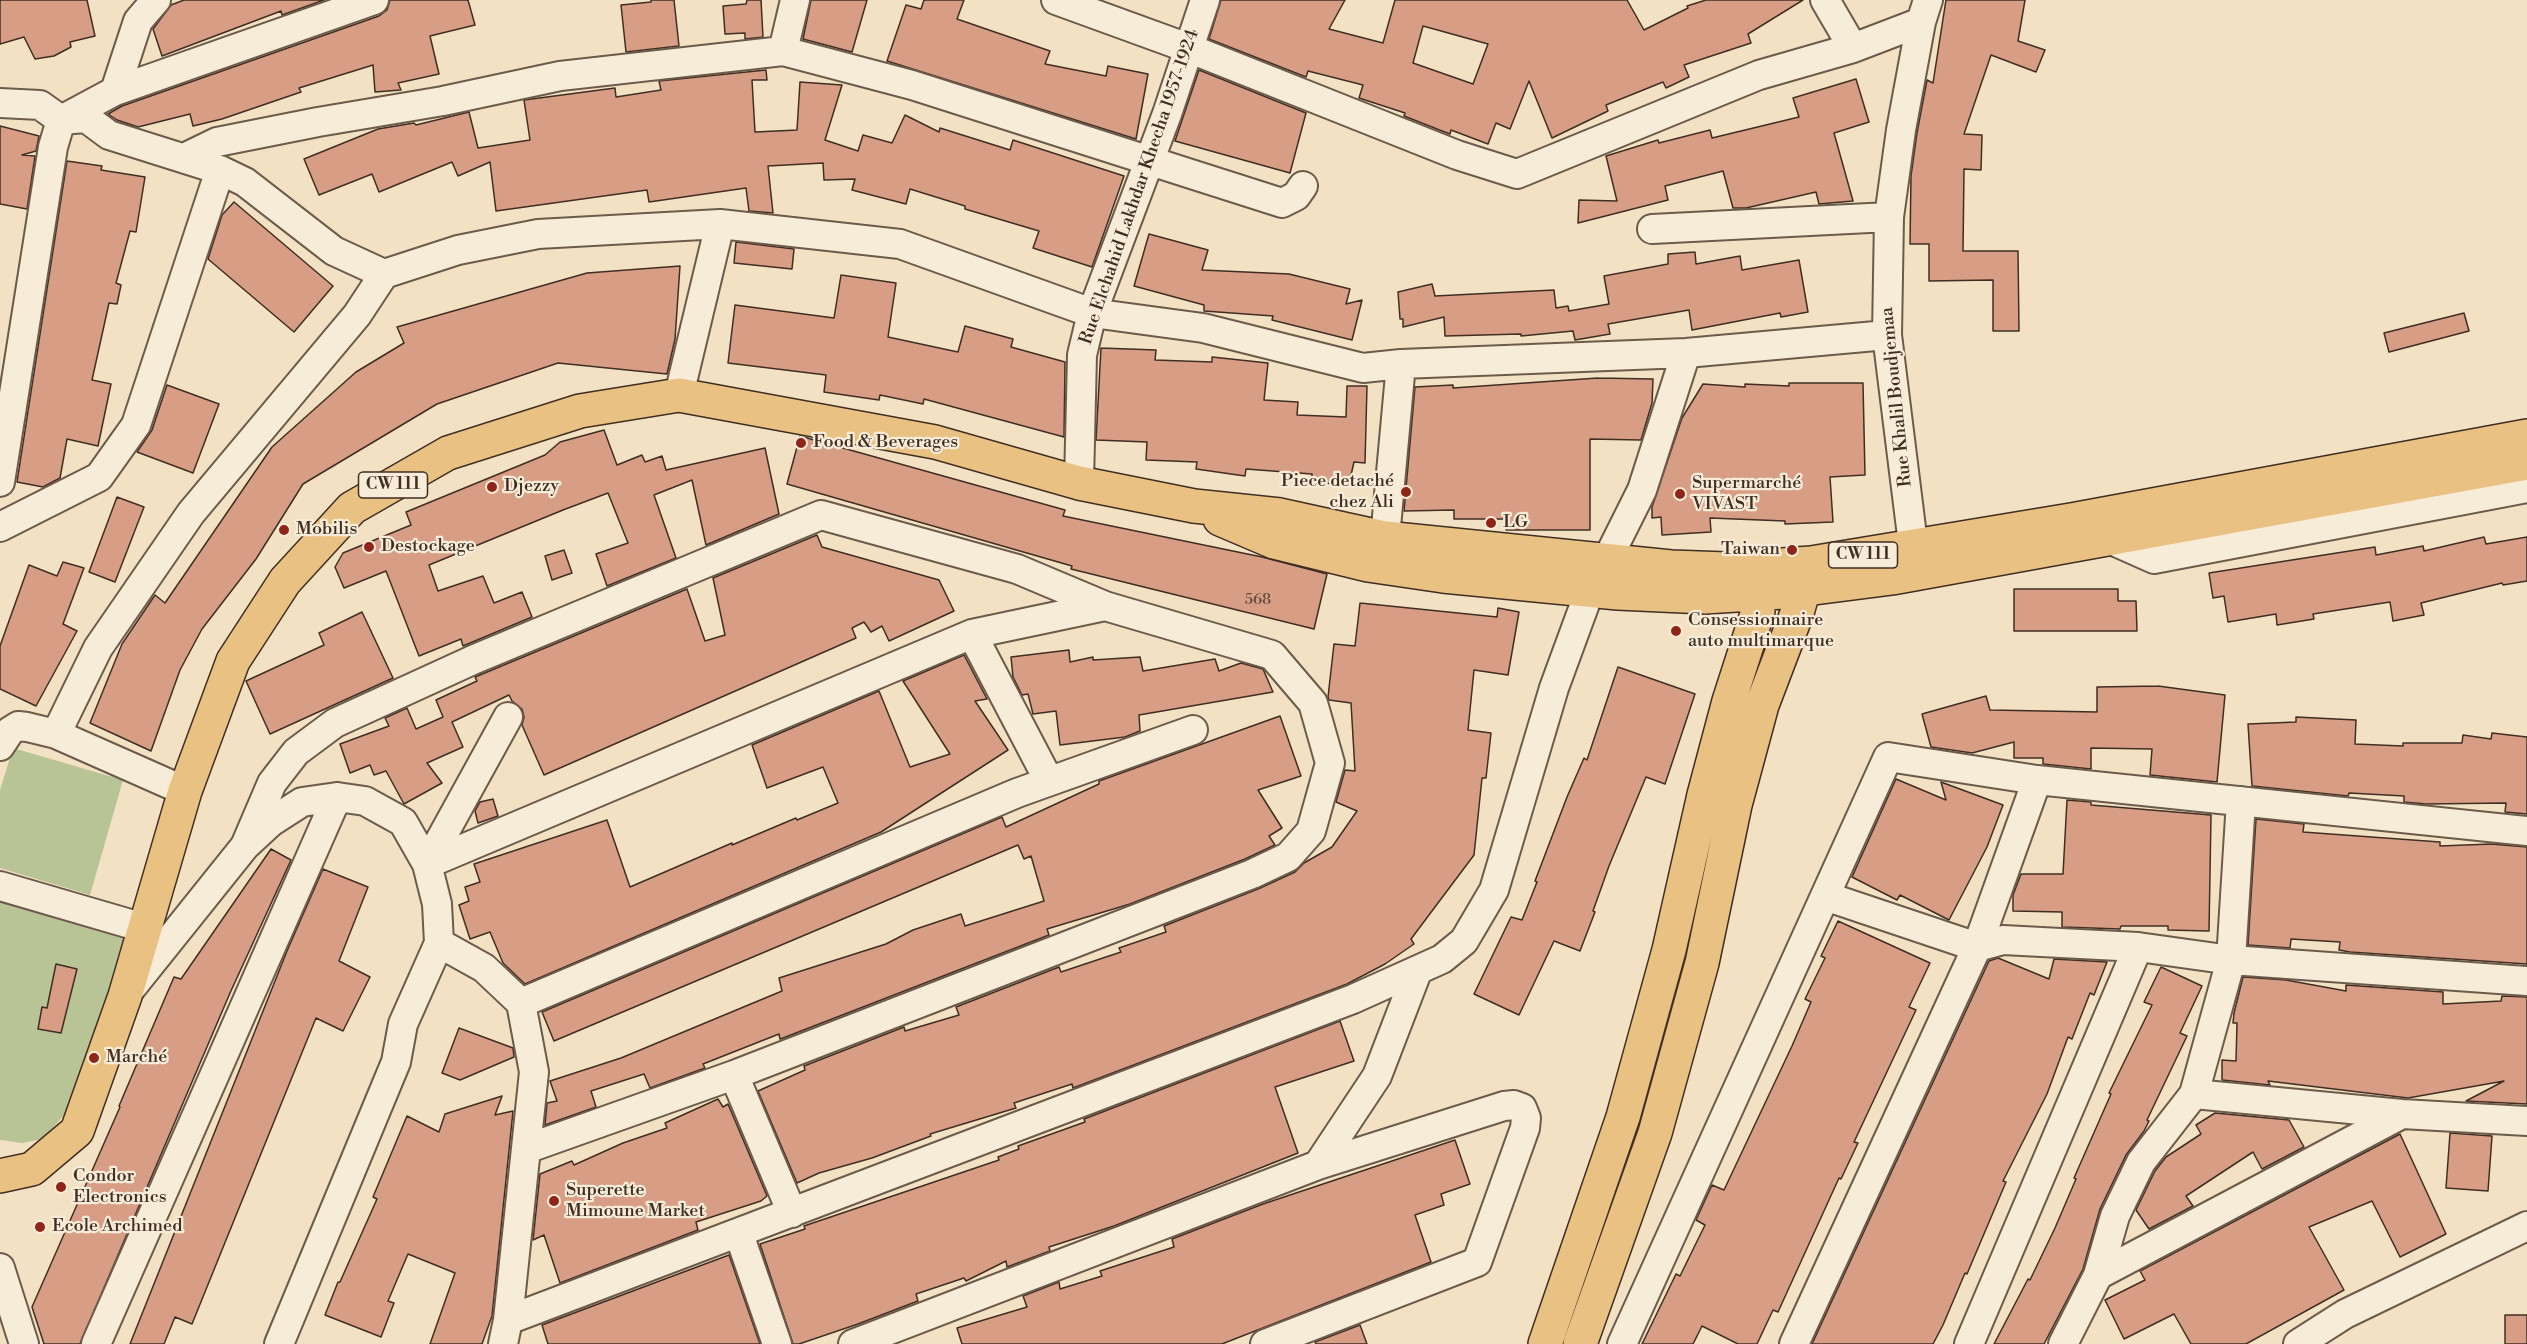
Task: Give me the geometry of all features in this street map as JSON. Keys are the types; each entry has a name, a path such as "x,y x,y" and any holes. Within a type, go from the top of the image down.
{"main road":[{"name":"CW 111","path":"0,1176 32,1168 77,1131 125,996 185,791 233,661 285,581 352,508 448,453 580,411 679,395 935,442 1079,483 1194,506 1280,515 1385,538 1671,567 1760,581"},
{"name":"CW 111","path":"1915,560 2071,520 2527,436"},
{"path":"1194,506 1233,526 1274,542 1368,565 1443,576 1669,597 1760,581 1915,560 2109,539 2527,463"},
{"path":"1580,1344 1655,1133 1702,963 1735,805 1762,705 1797,613 1807,576"},
{"path":"1545,1344 1623,1118 1669,950 1710,774 1758,611 1760,581"}],"street":[{"path":"115,91 138,21 156,0"},
{"path":"0,482 53,147 61,120 115,91 374,0"},
{"path":"783,51 795,0"},
{"path":"1056,0 1188,48 1457,155 1516,174 1759,75 1853,48 1924,11"},
{"name":"Rue Elchahid Lakhdar Khecha 1957-1924","path":"1079,483 1082,355 1092,313 1167,114 1205,0"},
{"path":"1825,0 1853,48"},
{"name":"Rue Khalil Boudjemaa","path":"1915,560 1887,334 1889,217 1924,11"},
{"path":"184,158 218,142 443,101 560,76 783,51 912,85 1282,203 1296,196 1303,186"},
{"path":"0,103 39,105 61,120 86,118 109,135 220,170 245,182 334,251 384,274"},
{"path":"0,527 99,477 136,425 220,170"},
{"path":"1652,229 1889,217"},
{"path":"679,395 720,224"},
{"path":"56,734 98,648 185,522 357,315 384,274 458,249 538,234 720,224 900,244 1092,313 1203,328 1363,368 1401,364 1686,353 1887,334"},
{"path":"1607,560 1642,490 1686,353"},
{"path":"1385,538 1401,364"},
{"path":"2109,539 2154,559 2527,488"},
{"path":"245,846 272,783 296,752 335,723 475,659 821,515 1017,569 1105,606 1272,655 1313,703 1330,763 1311,831 1288,857 1252,874 734,1075 526,1149"},
{"path":"439,943 484,968 520,1002 534,1071 506,1332 792,1213 1353,999 1417,972 1442,958 1464,941 1494,890 1554,688 1590,590"},
{"path":"427,864 972,634 1105,606"},
{"path":"972,634 1048,781"},
{"path":"427,864 508,717"},
{"path":"0,746 10,731 18,726 56,734 185,791"},
{"path":"520,1002 1048,781 1193,730"},
{"path":"1622,1344 1888,757 2037,780 2527,831"},
{"path":"1794,1344 1977,947 2037,780"},
{"path":"96,1344 337,798"},
{"path":"125,996 245,846 271,822 302,802 337,798 365,801 403,822 427,864 437,904 439,943 403,1024 396,1062 279,1344"},
{"path":"2063,1344 2098,1275 2115,1216 2141,1162 2194,1094 2231,960 2241,801"},
{"path":"0,886 144,928"},
{"path":"1825,896 1977,947 2003,940 2138,947 2231,960 2527,981"},
{"path":"1969,1344 2138,947"},
{"path":"1318,1165 1377,1076 1417,972"},
{"path":"734,1075 792,1213"},
{"path":"2194,1094 2402,1114 2527,1121"},
{"path":"853,1344 1318,1165 1504,1106 1514,1105 1522,1108 1526,1118 1525,1128 1477,1262 1265,1344"},
{"path":"2098,1275 2402,1114"},
{"path":"2298,1344 2344,1314 2524,1231"},
{"path":"739,1234 777,1344"},
{"path":"0,1268 24,1344"}],"green space":[{"path":"13,748 123,780 90,895 0,868 0,790"},
{"path":"0,901 128,937 79,1098 43,1139 22,1143 0,1140"}],"building":[{"path":"0,0 87,0 95,36 70,42 71,47 54,56 35,59 24,37 0,44"},
{"path":"184,0 324,0 282,15 281,11 162,56 153,29 171,5"},
{"path":"390,0 468,0 475,25 430,36 439,74 398,83 401,90 375,92 373,65 299,88 301,92 222,119 193,126 190,114 138,127 117,120 108,114 122,106 379,16 387,10"},
{"path":"651,0 674,0 679,46 626,52 621,5 651,2"},
{"path":"747,0 761,0 763,37 745,39 745,33 725,34 723,6 746,4"},
{"path":"811,0 867,0 852,52 803,39"},
{"path":"924,0 964,0 957,19 1050,51 1045,64 1106,76 1108,66 1148,74 1136,139 887,61 906,5 921,9"},
{"path":"1221,0 1345,0 1329,29 1383,43 1395,0 1627,0 1644,30 1688,8 1687,6 1706,0 1803,0 1748,34 1751,43 1684,65 1689,77 1666,88 1663,82 1606,105 1608,111 1552,138 1529,81 1510,129 1496,123 1488,144 1451,130 1450,134 1404,116 1405,113 1359,98 1363,85 1308,71 1306,77 1209,39","holes":["1423,26 1488,44 1473,84 1413,63"]},
{"path":"1946,0 2025,0 2018,41 2045,50 2036,72 1991,55 1964,134 1982,135 1981,170 1964,169 1963,251 2018,251 2019,331 1993,331 1993,280 1929,281 1929,244 1910,244 1911,176 1917,133 1927,80 1933,83"},
{"path":"766,70 767,80 752,80 755,132 797,130 800,82 842,85 825,140 858,151 863,135 892,143 905,115 939,132 940,128 1010,150 1013,140 1124,176 1092,267 1033,248 1039,231 965,209 965,206 910,189 906,204 852,190 855,179 824,180 823,163 768,166 773,213 749,211 746,188 649,202 647,190 496,211 490,162 458,176 452,162 379,192 372,174 319,195 304,159 378,129 414,123 416,125 469,112 478,148 530,140 524,100 615,88 616,97 661,90 659,81"},
{"path":"1199,70 1306,113 1290,173 1175,141"},
{"path":"1856,79 1869,122 1834,133 1853,201 1819,204 1816,192 1746,208 1733,208 1723,171 1665,186 1668,200 1578,223 1579,200 1617,201 1606,156 1658,140 1659,143 1710,130 1712,138 1799,117 1793,98"},
{"path":"0,126 39,136 36,151 22,155 35,156 27,209 0,204"},
{"path":"67,161 102,166 101,170 145,177 136,232 130,231 116,283 121,285 117,304 109,303 92,380 111,384 98,446 67,439 60,478 43,487 17,482"},
{"path":"234,202 333,286 294,332 208,259 222,215"},
{"path":"1149,234 1208,250 1202,270 1289,274 1350,289 1346,304 1362,300 1352,340 1272,320 1273,316 1204,311 1204,305 1134,286"},
{"path":"736,242 794,249 792,269 734,263"},
{"path":"1695,252 1696,264 1740,256 1742,270 1799,260 1808,312 1781,317 1780,313 1692,330 1689,310 1608,324 1610,334 1575,340 1573,331 1521,336 1521,334 1445,336 1444,317 1403,327 1403,319 1400,319 1398,292 1432,284 1435,296 1554,290 1556,308 1568,306 1569,311 1609,304 1604,276 1668,264 1668,254"},
{"path":"680,266 675,339 667,374 558,363 437,404 303,484 256,559 202,629 180,670 151,751 90,723 122,644 155,595 165,603 272,447 356,372 404,343 397,327 587,273"},
{"path":"841,275 896,283 888,337 958,352 965,326 1013,339 1011,347 1065,362 1064,437 924,399 923,404 880,395 879,400 824,392 826,375 728,363 735,305 834,318"},
{"path":"2464,313 2469,331 2389,352 2384,333"},
{"path":"1101,348 1156,350 1155,360 1212,362 1212,357 1268,363 1264,400 1298,402 1297,415 1346,417 1347,386 1367,386 1365,463 1354,462 1349,484 1312,483 1312,474 1246,469 1245,476 1196,469 1197,462 1146,460 1147,442 1096,440"},
{"path":"1598,378 1653,379 1652,403 1641,440 1590,439 1590,530 1506,530 1506,519 1454,519 1454,510 1404,511 1415,387 1453,385 1453,388"},
{"path":"1789,383 1863,383 1865,475 1830,477 1833,522 1785,524 1785,521 1710,518 1711,532 1662,535 1661,517 1652,518 1652,507 1682,418 1703,384 1745,387 1745,384 1789,386"},
{"path":"167,385 219,404 193,473 137,452 152,430"},
{"path":"604,430 617,465 642,455 645,462 662,456 666,470 765,448 779,514 706,545 692,480 654,495 676,558 607,586 596,554 628,543 608,493 563,510 429,565 438,591 483,576 494,603 522,592 532,617 463,646 461,639 419,656 386,571 344,588 335,567 343,553 411,525 406,512 545,455 560,442"},
{"path":"800,436 1065,510 1063,516 1262,557 1327,574 1314,629 1071,569 1072,566 787,484"},
{"path":"117,497 144,507 115,582 89,572"},
{"path":"817,535 822,547 939,580 954,611 889,641 882,626 871,632 864,622 852,628 856,638 544,775 522,725 524,717 522,709 512,701 509,695 452,722 463,747 427,763 442,783 404,804 386,771 374,775 370,765 350,773 340,744 389,726 385,718 407,708 416,729 443,717 436,700 477,681 475,677 687,589 705,641 725,635 713,578"},
{"path":"2484,537 2486,544 2527,537 2527,581 2503,585 2502,583 2421,603 2424,615 2393,621 2390,602 2313,614 2314,619 2277,625 2276,614 2228,622 2224,596 2213,598 2209,573 2375,547 2376,555 2423,546 2424,551"},
{"path":"564,550 572,573 552,580 545,556"},
{"path":"63,562 84,568 63,624 77,631 36,706 0,689 0,646 29,565 57,576"},
{"path":"2014,589 2118,589 2118,601 2136,601 2137,631 2014,631"},
{"path":"1360,603 1497,617 1498,608 1519,612 1508,675 1474,670 1468,730 1491,733 1486,778 1482,778 1474,855 1411,939 1414,944 1385,964 1347,984 1073,1088 1072,1084 1014,1103 1016,1108 930,1134 931,1136 872,1158 819,1173 797,1183 758,1091 805,1070 804,1066 904,1027 905,1031 959,1015 956,1007 1059,967 1061,972 1121,952 1119,948 1166,932 1164,926 1295,872 1304,863 1332,847 1357,811 1336,802 1345,770 1355,771 1351,703 1329,700 1328,697 1334,644 1355,646"},
{"path":"362,612 393,678 270,734 246,681 324,645 319,633"},
{"path":"1069,650 1070,662 1093,657 1093,660 1140,657 1143,671 1215,659 1219,671 1241,663 1263,669 1273,692 1139,715 1140,731 1125,737 1060,745 1056,711 1033,714 1028,694 1022,695 1013,677 1011,657"},
{"path":"964,655 987,699 975,701 1008,750 881,832 525,984 503,963 490,932 470,939 459,905 469,901 465,887 480,882 474,864 607,820 630,887 732,843 732,845 838,803 823,767 767,788 752,745 879,691 910,767 950,754 903,681"},
{"path":"1618,667 1695,694 1665,784 1646,777 1609,866 1580,951 1554,941 1519,1015 1474,994 1511,917 1522,920 1567,797 1584,758 1587,760"},
{"path":"2158,686 2225,695 2217,782 2150,775 2152,749 2091,748 2091,769 2043,764 2043,758 2014,758 2014,742 1972,753 1931,747 1922,714 1986,696 1990,710 2097,712 2097,687"},
{"path":"1280,716 1301,776 1258,790 1282,828 1269,836 1275,845 1130,904 1047,929 1049,935 783,1038 780,1039 779,1034 703,1064 705,1068 650,1088 644,1074 591,1091 596,1107 545,1125 547,1103 557,1101 550,1081 621,1058 782,991 779,978 886,944 913,930 961,914 965,926 1044,901 1031,856 1024,859 1018,845 554,1041 542,1012 1002,817 1006,827 1099,784 1099,781"},
{"path":"2296,717 2356,720 2355,744 2403,746 2403,743 2462,743 2463,735 2491,739 2492,733 2527,737 2527,814 2505,812 2506,803 2426,804 2404,802 2404,796 2349,793 2348,796 2252,786 2248,724 2296,722"},
{"path":"1896,779 1946,800 1941,782 2003,805 1987,847 1949,920 1900,895 1897,900 1852,877"},
{"path":"493,799 498,816 478,823 475,811 480,802"},
{"path":"2067,800 2091,802 2091,805 2211,815 2209,931 2168,930 2168,926 2121,926 2120,929 2062,927 2062,912 2013,911 2013,895 2021,874 2063,874"},
{"path":"2256,819 2304,824 2303,832 2440,842 2440,846 2491,844 2527,847 2527,964 2350,952 2339,950 2340,942 2291,939 2290,948 2248,945"},
{"path":"271,849 291,860 230,993 80,1344 44,1344 32,1307 174,977 181,979"},
{"path":"323,869 368,887 339,961 370,977 343,1031 316,1018 192,1324 175,1317 164,1344 130,1344 287,951"},
{"path":"1838,921 1930,963 1909,1007 1916,1010 1854,1142 1858,1143 1841,1179 1839,1178 1778,1312 1773,1310 1757,1344 1738,1344 1702,1326 1693,1344 1642,1344 1676,1274 1680,1276 1705,1225 1696,1220 1712,1185 1724,1190 1792,1046 1811,1002 1805,999 1825,958 1821,956"},
{"path":"1998,958 2049,979 2054,959 2107,962 2094,995 2090,993 2072,1039 2068,1037 2047,1094 2003,1181 2006,1182 1943,1325 1933,1344 1812,1344 1989,961"},
{"path":"56,964 77,969 61,1033 38,1029 42,1007 47,1008"},
{"path":"2161,967 2202,986 2180,1033 2187,1036 2147,1120 2149,1121 2144,1131 2126,1155 2100,1209 2083,1269 2044,1344 1994,1344 2028,1279 2030,1280 2055,1228 2111,1094 2109,1093 2152,1005 2144,1002"},
{"path":"2243,977 2286,980 2346,991 2346,985 2443,992 2443,1004 2501,1001 2502,996 2527,997 2527,1104 2466,1101 2504,1081 2408,1098 2268,1081 2270,1085 2222,1080 2222,1060 2236,1061 2237,1023 2233,1023"},
{"path":"1340,1021 1354,1061 1275,1087 1298,1153 1114,1226 1049,1247 1050,1251 1007,1267 1006,1261 966,1281 964,1278 916,1294 918,1301 858,1324 793,1344 760,1244 805,1229 804,1226 999,1160 998,1157 1019,1149 1018,1146 1085,1122 1084,1119"},
{"path":"459,1028 513,1048 514,1057 460,1080 442,1073"},
{"path":"502,1096 495,1115 513,1111 492,1316 482,1344 430,1344 455,1273 408,1254 388,1301 394,1303 381,1337 325,1315 377,1199 373,1197 407,1116 439,1132 445,1114"},
{"path":"718,1099 723,1107 728,1104 767,1196 761,1201 696,1222 698,1230 560,1283 544,1235 533,1240 540,1174 572,1161 574,1165 623,1143 667,1128 665,1123"},
{"path":"2215,1113 2289,1120 2304,1147 2262,1169 2253,1152 2186,1196 2193,1206 2149,1229 2136,1210 2155,1171 2166,1157 2201,1134 2196,1125"},
{"path":"2450,1133 2492,1136 2488,1191 2446,1188"},
{"path":"2400,1134 2446,1234 2400,1257 2372,1201 2309,1227 2344,1290 2246,1344 2191,1344 2174,1314 2124,1339 2105,1300 2145,1280 2140,1271"},
{"path":"1455,1140 1470,1184 1441,1194 1444,1205 1415,1215 1431,1262 1222,1344 962,1344 957,1328 1027,1307 1023,1296 1059,1282 1060,1289 1102,1276 1100,1271 1174,1247 1172,1239 1263,1204"},
{"path":"729,1255 760,1344 548,1344 542,1325"},
{"path":"2505,1315 2527,1315 2527,1344 2505,1344"},
{"path":"1360,1325 1367,1344 1316,1344 1315,1342"}],"place":[{"name":"Food & Beverages","path":"801,443"},
{"name":"Djezzy","path":"492,487"},
{"name":"Piece detaché chez Ali","path":"1406,492"},
{"name":"Supermarché VIVAST","path":"1680,494"},
{"name":"LG","path":"1491,523"},
{"name":"Mobilis","path":"284,530"},
{"name":"Destockage","path":"369,547"},
{"name":"Taiwan","path":"1792,550"},
{"name":"Consessionnaire auto multimarque","path":"1676,631"},
{"name":"Marché","path":"94,1058"},
{"name":"Condor Electronics","path":"61,1187"},
{"name":"Superette Mimoune Market","path":"554,1201"},
{"name":"Ecole Archimed","path":"40,1227"}]}
